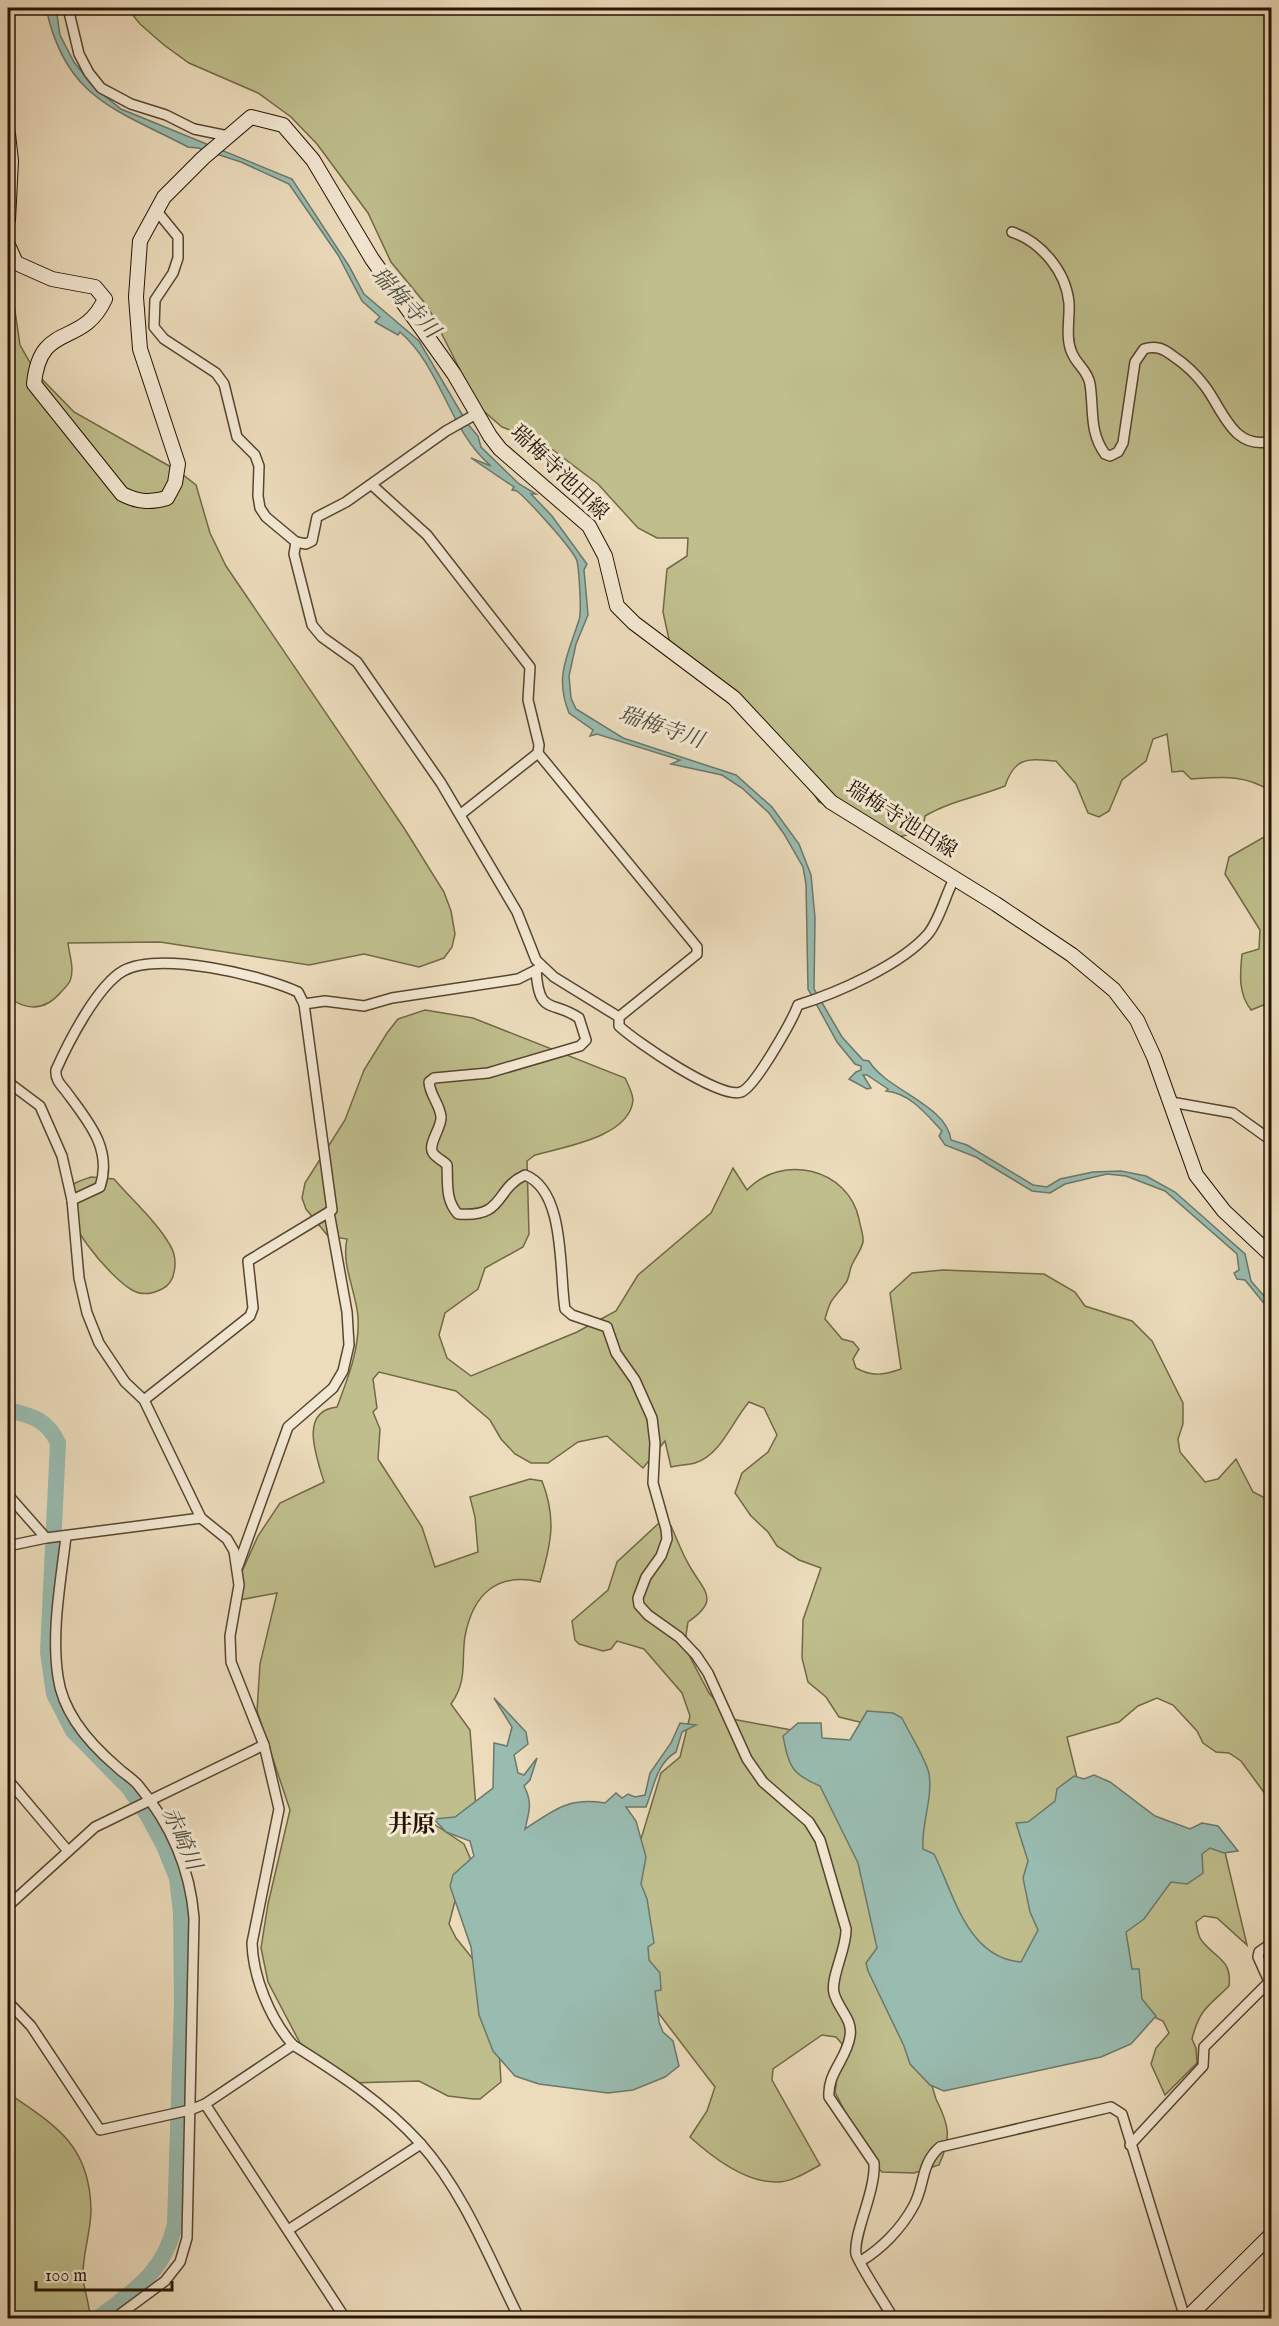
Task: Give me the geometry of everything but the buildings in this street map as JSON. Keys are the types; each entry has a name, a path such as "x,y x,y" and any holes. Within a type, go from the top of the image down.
{"main road":[{"name":"瑞梅寺池田線","path":"8,245 16,263 52,279 95,287 105,299 98,313 81,329 46,346 36,363 34,384 122,494 135,500 153,503 167,498 175,483 178,464 140,349 136,297 140,241 164,197 203,158 251,117 283,125 313,160 372,259 454,374 490,436 500,449 589,526 605,556 617,606 634,623 734,698 831,802 1072,956 1114,990 1137,1020 1171,1102 1196,1175 1224,1211 1272,1256"},
{"path":"8,134 11,160 8,220"},
{"path":"1186,2319 1272,2234"}],"street":[{"path":"68,8 79,54 89,73 101,88 131,104 165,115 194,129 228,136"},
{"path":"156,210 178,237 178,258 173,273 155,300 154,327 164,339 216,373 224,384 237,437 255,455 259,466 260,508 274,525 296,542 306,544 312,541 317,517 372,485 451,428 478,413"},
{"path":"1012,232 1028,238 1044,251 1064,283 1069,301 1072,354 1087,373 1095,438 1105,454 1110,456 1118,452 1123,443 1135,362 1144,349 1151,347 1163,349 1186,366 1204,386 1225,420 1239,436 1246,441 1262,444 1272,441"},
{"path":"372,485 427,535 530,667 528,700 539,745 538,753 461,814"},
{"path":"296,542 294,554 312,625 322,637 357,662 461,814 517,912 539,969 540,996 552,1008 579,1018 586,1040 580,1046 488,1073 434,1078 429,1083 430,1094 438,1107 441,1118 431,1147 433,1153 447,1165 448,1193 451,1206 458,1214 476,1215 490,1210 516,1179 525,1175 534,1179 542,1187 552,1208 558,1231 565,1309 572,1315 607,1327 616,1353 635,1380 652,1418 655,1443 653,1483 667,1539 661,1556 646,1577 638,1598 639,1605 648,1615 679,1636 696,1655 747,1759 763,1782 809,1822 820,1840 846,1929 846,1943 834,1984 834,1993 845,2013 850,2035 847,2048 833,2073 829,2097 874,2163 875,2176 858,2235 856,2255 893,2319"},
{"path":"538,753 697,947 697,954 619,1017"},
{"path":"619,1017 619,1026 641,1045 717,1090 737,1094 744,1092 758,1075 798,1005 829,996 891,961 928,933 954,879"},
{"path":"72,1200 100,1187 104,1154 92,1126 57,1080 56,1070 88,1013 114,978 130,968 146,964 191,965 272,981 298,992 304,1004 332,1210 248,1261 254,1308 250,1316 144,1400"},
{"path":"539,969 619,1017"},
{"path":"304,1004 325,1000 356,1007 364,1006 392,998 518,979 539,969"},
{"path":"8,1082 40,1106 62,1156 72,1200 79,1278 87,1313 99,1343 125,1382 144,1400 201,1518 227,1539 238,1566"},
{"path":"1171,1102 1233,1113 1272,1141"},
{"path":"328,1212 347,1312 349,1345 343,1371 333,1388 288,1427 238,1566 238,1585 230,1636 231,1662 264,1745 279,1809 279,1820 263,1881 252,1943 253,1956 275,2018 293,2044 376,2102 421,2144 459,2199 519,2319"},
{"path":"8,1495 46,1538"},
{"path":"8,1546 46,1538 201,1518"},
{"path":"66,1536 56,1640 58,1678 64,1699 84,1736 137,1784 149,1802 176,1845 188,1874 192,1897 193,2015 187,2238 180,2262 165,2281 115,2319"},
{"path":"8,1906 95,1827 264,1745"},
{"path":"8,1780 68,1851"},
{"path":"1130,2145 1203,2066 1204,2047 1270,1985 1258,1957 1259,1952 1272,1943"},
{"path":"8,2002 31,2026 100,2130 190,2110 205,2104 293,2044"},
{"path":"205,2104 345,2319"},
{"path":"861,2261 879,2250 914,2206 925,2165 940,2147 1111,2107 1122,2114 1186,2319"},
{"path":"288,2230 421,2144"}],"shaded area":[{"path":"127,8 1271,8 1271,791 1242,779 1223,777 1191,779 1183,771 1172,772 1167,734 1153,739 1146,761 1122,780 1109,811 1099,817 1088,813 1076,784 1056,761 1046,760 1030,760 1018,764 1005,786 935,811 925,816 923,831 899,837 819,802 770,727 670,644 663,612 667,569 687,556 688,538 657,538 638,528 598,484 542,442 502,427 479,407 428,307 391,262 368,213 317,144 291,117 258,93 189,63 140,24"},
{"path":"8,263 20,345 36,373 74,412 178,471 196,485 210,533 226,566 404,828 444,892 451,911 455,934 452,947 444,958 419,967 364,954 309,965 160,942 68,943 72,967 70,981 55,998 42,1006 29,1007 8,997"},
{"path":"1271,833 1271,1002 1251,1010 1242,990 1242,954 1259,949 1260,930 1225,874 1229,857"},
{"path":"425,1010 473,1018 625,1078 633,1098 629,1113 608,1132 578,1144 535,1155 527,1161 529,1234 523,1247 485,1268 478,1289 445,1313 439,1335 447,1358 471,1376 577,1332 616,1311 638,1275 711,1213 733,1168 747,1190 761,1179 778,1172 795,1169 812,1172 828,1178 842,1188 852,1202 859,1219 863,1242 847,1280 831,1303 825,1319 842,1339 853,1342 859,1349 853,1359 856,1368 867,1373 889,1373 901,1369 890,1293 912,1273 943,1270 1044,1274 1075,1292 1085,1306 1132,1321 1152,1341 1183,1403 1183,1424 1178,1439 1180,1452 1205,1482 1218,1479 1236,1459 1253,1492 1271,1501 1271,1802 1241,1761 1229,1753 1216,1752 1203,1743 1197,1731 1173,1705 1157,1698 1138,1706 1119,1722 1067,1737 1081,1794 1047,1947 1018,1973 977,1959 912,1859 893,1730 839,1717 826,1697 808,1682 802,1658 803,1620 821,1568 799,1560 777,1546 735,1493 742,1473 768,1452 777,1435 764,1408 749,1402 712,1453 692,1464 671,1467 665,1441 643,1468 607,1436 578,1442 548,1463 531,1463 515,1454 501,1439 490,1420 456,1391 379,1372 373,1379 377,1408 373,1412 380,1429 378,1459 422,1527 435,1567 478,1552 475,1517 470,1497 530,1479 542,1481 550,1507 551,1532 540,1582 511,1580 489,1590 474,1608 465,1636 462,1679 451,1704 470,1730 476,1808 449,1824 425,1818 464,1844 475,1869 460,1882 449,1924 456,1938 477,1964 499,2048 501,2082 480,2099 448,2096 419,2081 351,2083 300,2043 268,1982 261,1948 268,1904 290,1810 257,1711 260,1664 277,1593 239,1600 240,1576 258,1536 280,1503 324,1482 315,1449 314,1426 318,1417 325,1410 337,1407 357,1340 358,1317 347,1268 347,1239 328,1236 306,1209 302,1198 305,1183 345,1120 364,1070 387,1033 398,1019"},
{"path":"91,1177 114,1179 165,1236 173,1250 175,1263 171,1281 167,1286 147,1294 132,1290 111,1273 88,1245 78,1230 67,1202 70,1187"},
{"path":"659,1523 671,1526 686,1560 706,1595 707,1601 704,1607 688,1622 686,1635 690,1657 709,1693 732,1719 802,1732 857,1841 936,2099 944,2116 947,2139 939,2165 914,2173 882,2172 862,2152 847,2131 844,2110 835,2092 842,2044 836,2037 822,2035 773,2069 772,2080 820,2165 788,2180 765,2181 730,2167 708,2153 690,2137 707,2111 715,2087 640,1989 637,1852 661,1773 680,1757 690,1716 682,1693 644,1649 617,1641 611,1649 603,1651 579,1644 575,1640 572,1621 608,1590 617,1562"},
{"path":"1203,1848 1224,1848 1247,1945 1217,1918 1204,1916 1196,1922 1201,1939 1222,1960 1228,1970 1229,1986 1206,2009 1198,2021 1192,2039 1196,2048 1197,2063 1165,2095 1151,2064 1156,2048 1169,2033 1163,2021 1147,2014 1122,1951 1125,1923"},
{"path":"8,2093 55,2127 77,2153 84,2169 91,2210 83,2274 90,2318 8,2318"}],"water":[{"name":"瑞梅寺川","path":"46,8 56,8 60,35 74,62 95,88 121,109 292,179 349,266 364,294 419,341 467,423 478,436 481,447 519,484 536,494 531,494 552,516 587,564 584,570 588,615 576,644 569,676 571,698 576,709 623,738 736,775 772,807 799,844 811,875 815,918 814,989 842,1037 863,1060 869,1061 888,1081 928,1107 939,1117 947,1128 951,1140 967,1145 1033,1185 1047,1187 1060,1179 1093,1172 1121,1171 1146,1176 1175,1192 1245,1254 1251,1281 1271,1304 1271,1312 1245,1280 1237,1279 1234,1273 1239,1270 1237,1254 1165,1191 1126,1176 1107,1174 1065,1184 1050,1193 1032,1191 976,1157 945,1145 939,1136 942,1131 910,1100 886,1091 888,1089 867,1075 863,1075 871,1088 867,1089 849,1079 861,1070 861,1066 855,1064 837,1042 808,989 806,884 803,867 769,813 742,788 722,775 671,764 680,760 597,734 590,736 593,730 569,713 563,688 564,666 580,616 580,601 577,561 568,546 531,504 517,491 512,490 514,487 471,458 491,466 465,435 426,363 414,347 400,332 398,335 375,322 380,317 362,301 338,255 289,184 241,162 188,147 116,110 97,97 80,82 66,62 55,38"},
{"path":"494,1698 526,1732 528,1744 514,1755 518,1773 524,1775 537,1758 530,1780 524,1786 529,1803 525,1829 553,1811 571,1804 605,1803 616,1793 622,1798 628,1794 635,1797 645,1795 650,1773 671,1743 680,1723 696,1725 682,1732 676,1752 660,1769 646,1807 626,1807 636,1821 646,1857 641,1884 647,1899 654,1943 648,1947 649,1960 660,1973 661,1990 655,1991 659,2022 663,2032 673,2041 679,2066 665,2077 633,2090 608,2093 539,2084 515,2076 493,2051 479,2015 471,1947 450,1886 453,1875 474,1856 470,1841 446,1832 434,1819 455,1817 493,1788 494,1743 507,1746 512,1727"},
{"path":"867,1711 893,1713 902,1718 929,1774 923,1849 934,1854 956,1905 975,1937 987,1949 1003,1958 1021,1962 1038,1930 1030,1912 1023,1878 1028,1861 1016,1823 1028,1822 1055,1801 1057,1789 1074,1776 1084,1779 1094,1775 1110,1782 1155,1816 1190,1829 1202,1823 1218,1826 1238,1851 1224,1853 1210,1848 1202,1854 1203,1873 1187,1884 1171,1882 1144,1919 1126,1932 1132,1969 1139,1969 1142,1999 1156,2016 1131,2044 1101,2057 944,2091 930,2085 910,2064 904,2046 868,1971 866,1963 877,1948 858,1863 820,1786 810,1782 793,1768 787,1755 783,1736 798,1723 821,1723 822,1738 850,1740"}],"waterway":[{"name":"赤崎川","path":"8,1410 38,1420 49,1429 58,1443 48,1652 54,1694 73,1731 129,1788 148,1816 177,1878 181,1913 182,2003 175,2224 164,2255 147,2278 98,2318"}],"district":[{"name":"井原","path":"412,1825"}]}
